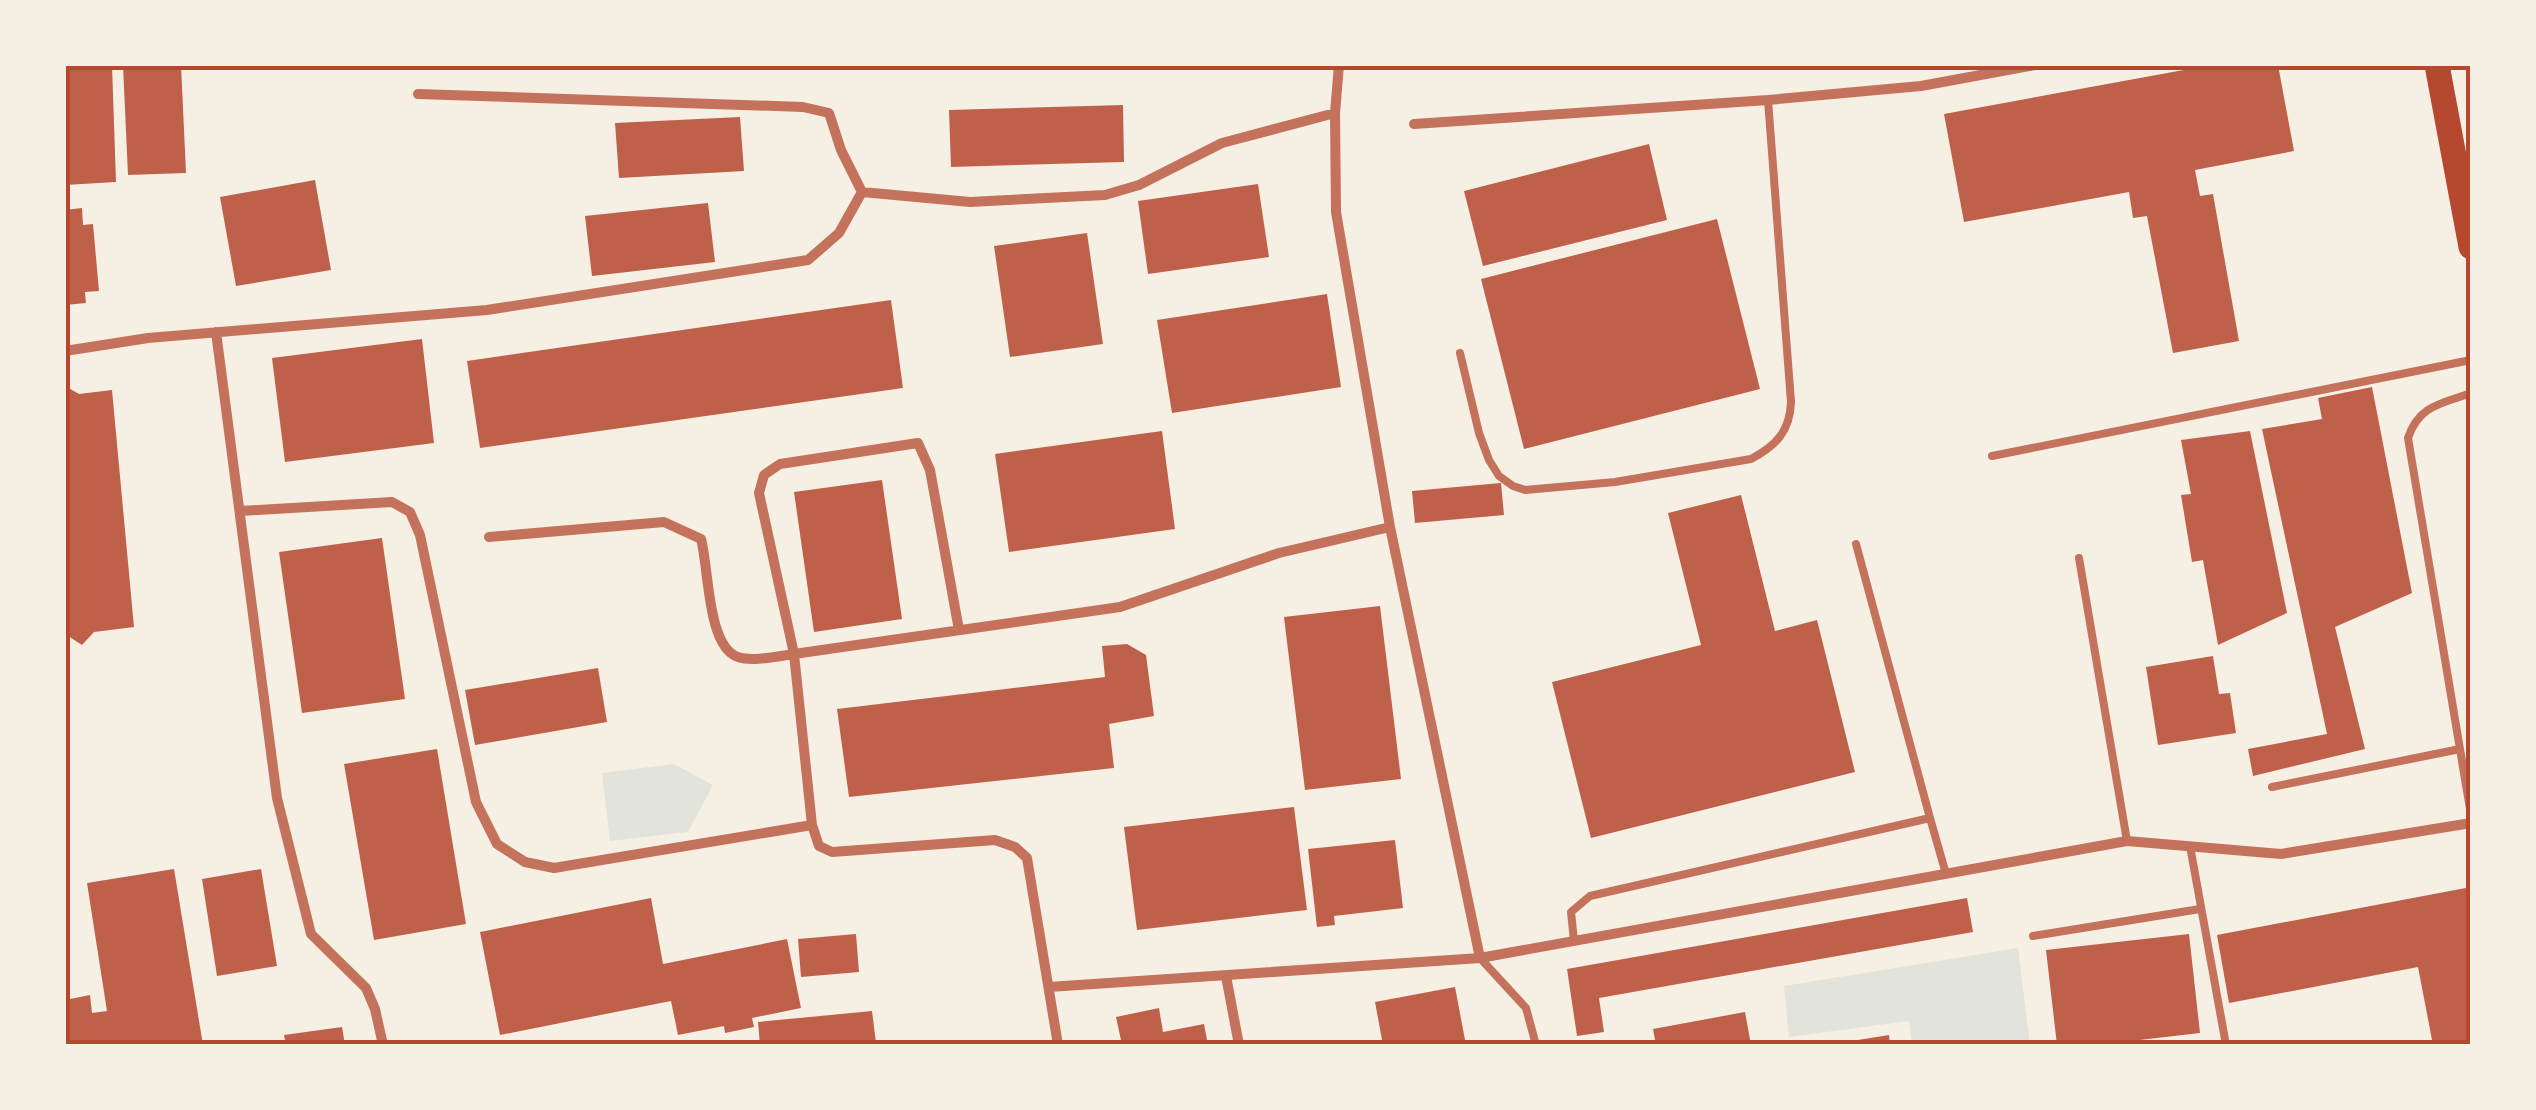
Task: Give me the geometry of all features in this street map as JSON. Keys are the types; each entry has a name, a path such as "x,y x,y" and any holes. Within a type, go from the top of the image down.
{"main road":[{"path":"2437,65 2471,247"}],"street":[{"path":"1339,65 1336,212 1390,528 1480,958"},
{"path":"1414,124 1921,86 2035,65"},
{"path":"418,94 816,110 829,113 841,150 862,192"},
{"path":"862,192 970,202 1105,195 1139,185 1222,143 1336,112"},
{"path":"65,351 148,338 486,310 808,260 839,233 862,192"},
{"path":"216,332 277,798 311,934 366,988 384,1045"},
{"path":"959,630 930,470 918,443 780,464 764,476 758,493 794,654 812,825 819,846 832,852 995,840 1016,847 1027,858 1058,1045"},
{"path":"240,511 392,502 410,512 420,536 476,802 498,844 525,862 554,868 812,825"},
{"path":"488,537 664,522 686,530 700,539 717,636 726,650 740,659 1120,607 1279,553 1390,528"},
{"path":"1049,987 1480,958 2127,841 2282,854 2471,823"},
{"path":"1226,976 1239,1045"}],"lane":[{"path":"1460,353 1489,460 1499,476 1524,490 1616,482 1751,459 1769,450 1790,422 1791,402 1768,100"},
{"path":"1992,456 2471,360"},
{"path":"2471,393 2426,409 2414,421 2408,438 2471,815"},
{"path":"1856,544 1946,874"},
{"path":"2079,558 2127,841"},
{"path":"2272,786 2460,749"},
{"path":"1574,941 1571,912 1590,896 1930,818"},
{"path":"2190,846 2226,1045"},
{"path":"2033,936 2200,909"},
{"path":"1480,958 1526,1008 1536,1045"}],"shaded area":[{"path":"674,764 713,785 688,832 610,841 602,773"},
{"path":"2018,948 2030,1045 1912,1045 1909,1021 1789,1037 1784,986"}],"building":[{"path":"112,65 116,182 65,185 65,68"},
{"path":"123,65 181,65 186,173 128,175"},
{"path":"870,65 980,65 980,68 870,70"},
{"path":"2211,65 2278,65 2294,151 2195,170 2200,196 2213,194 2239,341 2173,353 2147,216 2133,218 2129,192 1964,222 1944,114"},
{"path":"1123,105 1124,162 951,167 949,110"},
{"path":"740,117 744,171 619,178 615,123"},
{"path":"1649,144 1667,220 1483,266 1464,191"},
{"path":"315,180 331,270 236,286 220,197"},
{"path":"1258,184 1269,257 1148,274 1138,201"},
{"path":"708,203 715,262 592,276 585,216"},
{"path":"82,208 83,225 93,224 99,291 85,292 86,303 65,305 65,210"},
{"path":"1717,219 1760,389 1524,449 1481,279"},
{"path":"1087,233 1103,344 1010,357 994,246"},
{"path":"1327,294 1341,387 1172,413 1157,320"},
{"path":"891,300 903,388 480,448 467,361"},
{"path":"422,339 434,443 285,462 272,358"},
{"path":"65,386 79,394 112,390 134,627 94,632 82,645 65,634"},
{"path":"2372,387 2412,593 2335,627 2365,749 2253,776 2248,749 2327,734 2262,429 2322,419 2318,398"},
{"path":"1162,431 1175,529 1009,552 995,454"},
{"path":"2250,431 2287,613 2218,645 2203,560 2192,562 2181,495 2191,494 2181,440"},
{"path":"882,480 902,619 814,632 794,492"},
{"path":"1501,483 1504,515 1415,523 1412,491"},
{"path":"1741,495 1775,631 1817,620 1855,772 1591,838 1552,682 1701,645 1668,513"},
{"path":"382,538 405,699 302,713 279,552"},
{"path":"1380,606 1401,779 1305,790 1284,617"},
{"path":"1127,644 1146,655 1154,716 1109,724 1114,768 849,797 837,709 1105,677 1102,646"},
{"path":"2213,656 2219,694 2230,693 2236,733 2158,745 2146,667"},
{"path":"598,668 607,722 475,745 465,690"},
{"path":"437,749 466,924 374,940 344,764"},
{"path":"1294,807 1307,910 1137,930 1124,827"},
{"path":"1395,840 1403,908 1334,916 1335,925 1317,927 1308,849"},
{"path":"174,869 203,1045 65,1045 65,1000 90,995 92,1013 107,1011 87,883"},
{"path":"261,869 277,966 217,976 202,879"},
{"path":"2471,887 2471,1045 2433,1045 2418,967 2229,1003 2217,935"},
{"path":"651,898 663,964 787,939 801,1008 752,1018 754,1027 725,1033 724,1026 678,1035 671,1001 500,1035 480,932"},
{"path":"1967,898 1973,932 1599,998 1604,1032 1577,1036 1567,969"},
{"path":"856,934 859,972 801,977 798,939"},
{"path":"2189,934 2200,1033 2096,1045 2057,1045 2046,950"},
{"path":"1455,987 1466,1045 1383,1045 1375,1002"},
{"path":"1159,1008 1163,1032 1204,1024 1208,1045 1122,1045 1116,1017"},
{"path":"872,1011 876,1043 760,1045 758,1022"},
{"path":"1745,1012 1751,1045 1656,1045 1653,1029"},
{"path":"342,1027 345,1045 286,1045 284,1035"},
{"path":"1889,1035 1890,1045 1839,1045 1839,1043"}]}
